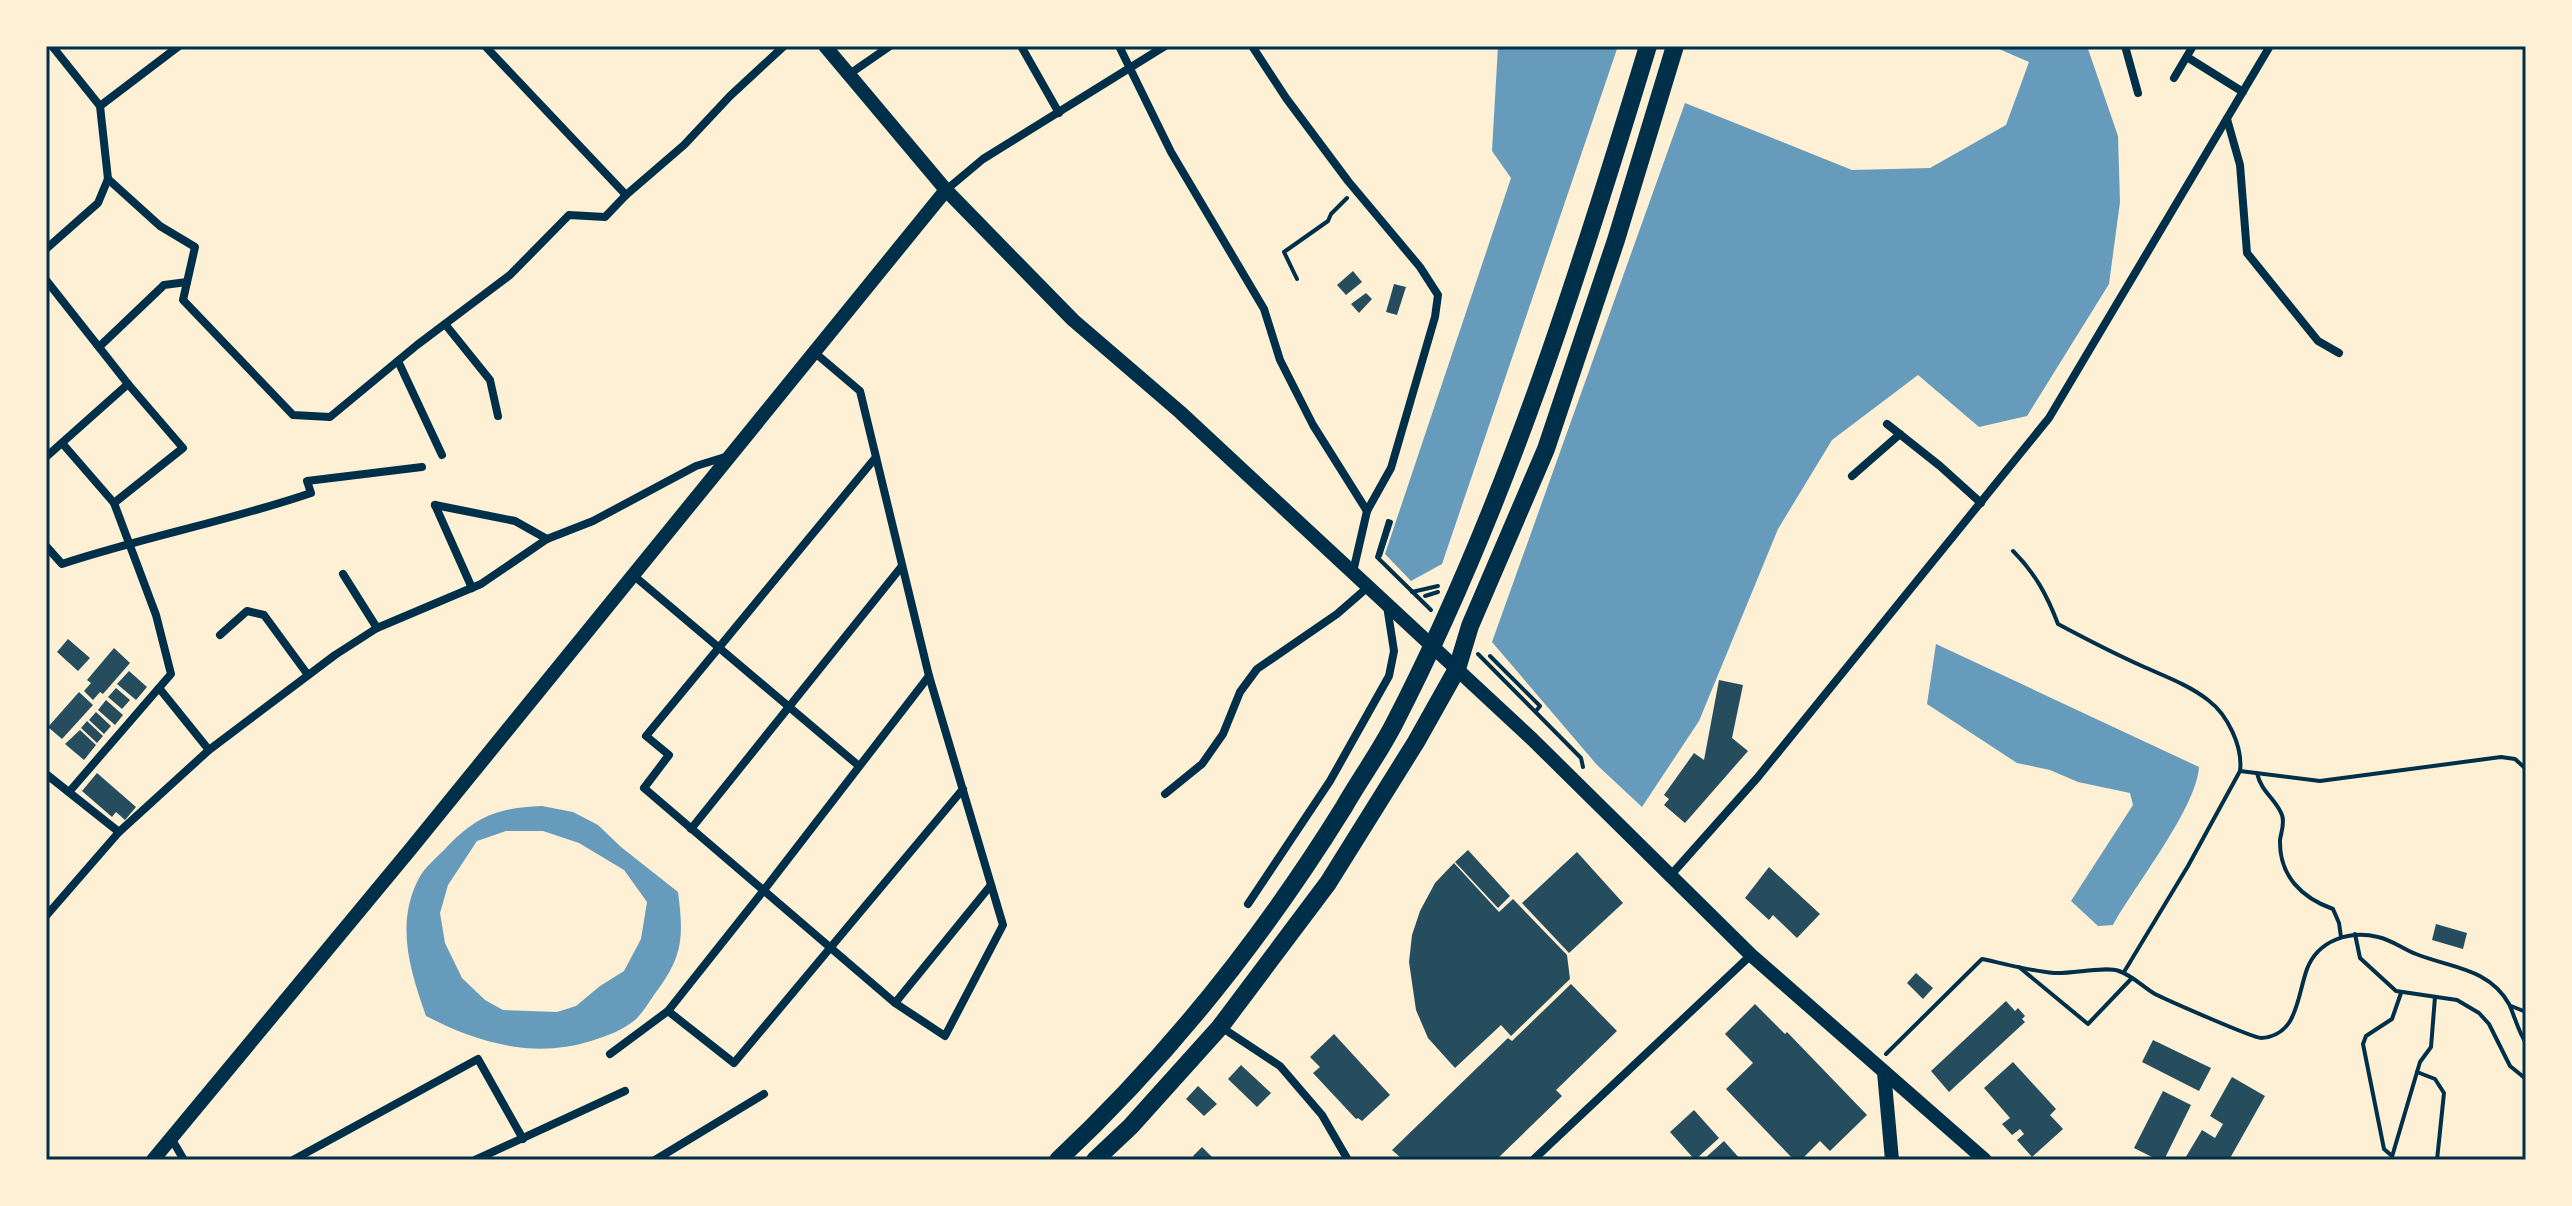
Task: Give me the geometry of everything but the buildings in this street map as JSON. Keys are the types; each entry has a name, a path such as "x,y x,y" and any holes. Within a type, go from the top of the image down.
{"highway":[{"path":"1058,1160 1113,1108 1215,992 1305,870 1393,726 1520,440 1591,234 1648,46"},
{"path":"1095,1160 1131,1126 1220,1027 1328,883 1416,742 1457,669 1470,626 1546,449 1616,240 1675,46"}],"street":[{"path":"46,249 98,203 108,179 100,106 52,46"},
{"path":"100,106 179,46"},
{"path":"485,46 626,195"},
{"path":"108,179 160,226 195,247 183,300 293,415 330,417 510,275 569,215 605,217 684,145 730,96 784,46"},
{"path":"825,46 946,190 1073,320 1180,412 1532,739 1751,955 1985,1160"},
{"path":"848,76 890,46"},
{"path":"1021,46 1059,113"},
{"path":"1119,46 1171,152 1264,309 1280,360 1313,425 1367,511"},
{"path":"153,1160 946,190 983,159 1165,46"},
{"path":"1252,46 1286,98 1354,188 1420,267 1438,295 1435,317 1391,468 1367,511 1353,573"},
{"path":"2125,46 2138,93"},
{"path":"2174,78 2193,46"},
{"path":"1669,877 1758,777 2049,418 2270,46"},
{"path":"2187,57 2243,92"},
{"path":"2227,119 2240,165 2247,253 2318,341 2339,353"},
{"path":"46,280 183,448 114,503"},
{"path":"99,347 164,285 187,282"},
{"path":"445,324 490,380 498,416"},
{"path":"814,352 860,391 876,457 902,566 929,676 1003,925 945,1036 895,1003 644,788 669,755 646,736 876,457"},
{"path":"398,361 442,455"},
{"path":"46,457 128,384"},
{"path":"1887,424 1981,503"},
{"path":"1852,476 1900,434"},
{"path":"62,443 114,503 156,615 171,674 69,792"},
{"path":"46,916 119,832 209,750 308,675 377,628 472,588 547,539 593,521 696,466 730,456"},
{"path":"46,546 62,564 129,542 271,507 311,493 307,481 422,467"},
{"path":"472,588 435,505 515,521 547,539"},
{"path":"691,829 902,566"},
{"path":"343,574 377,628"},
{"path":"633,575 718,650 859,766"},
{"path":"1165,794 1202,764 1223,734 1240,692 1257,669 1337,614 1368,587"},
{"path":"1248,904 1330,781 1389,676 1394,651 1387,604"},
{"path":"220,635 247,611 264,615 308,675"},
{"path":"610,1054 668,1011 929,676"},
{"path":"159,688 209,750"},
{"path":"46,774 119,832"},
{"path":"668,1011 734,1063 963,789"},
{"path":"895,1003 991,885"},
{"path":"1533,1160 1751,955"},
{"path":"1220,1027 1280,1066 1322,1115 1348,1160"},
{"path":"293,1160 478,1059 523,1139"},
{"path":"1884,1072 1892,1160"},
{"path":"475,1160 625,1091"},
{"path":"655,1160 764,1094"},
{"path":"171,1138 184,1160"}],"path":[{"path":"1297,279 1284,252 1328,221 1354,188"},
{"path":"1388,521 1391,522 1379,556 1388,521"},
{"path":"2013,551 2033,571 2048,596 2058,624 2192,689 2210,701 2219,710 2242,757 2240,771 2188,866 2123,973"},
{"path":"1412,592 1441,585"},
{"path":"1490,656 1540,706 1535,712"},
{"path":"2240,771 2320,781 2501,757 2515,759 2526,769"},
{"path":"2257,773 2260,787 2281,813 2281,856 2286,872 2308,899 2333,909 2341,937"},
{"path":"2355,934 2360,958 2390,986 2401,992 2457,1000 2479,1013 2489,1024 2510,1066 2526,1079"},
{"path":"1886,1054 1982,959 2052,973 2106,969 2123,973 2170,1001 2212,1017 2253,1038 2264,1038 2284,1030 2292,1020 2308,967 2317,954 2341,937 2355,934 2390,941 2417,954 2477,972 2502,994 2526,1043"},
{"path":"2018,967 2088,1024 2132,978"},
{"path":"2392,1158 2384,1149 2363,1044 2366,1036 2392,1019 2401,992"},
{"path":"2392,1158 2417,1072 2431,1047 2435,997"},
{"path":"2509,1005 2526,1012"},
{"path":"2417,1072 2435,1079 2444,1093 2437,1160"}],"water":[{"path":"1498,46 1618,46 1442,564 1411,581 1385,554 1511,178 1492,151"},
{"path":"1992,46 2087,46 2118,136 2120,202 2109,284 2027,416 1979,427 1918,375 1832,440 1778,529 1699,721 1642,807 1597,765 1492,642 1685,103 1852,170 1930,168 2006,125 2029,62"},
{"path":"1936,644 2199,767 2195,784 2176,825 2113,925 2098,926 2071,901 2133,805 2130,793 2078,782 2050,770 2017,763 1927,704"},
{"path":"542,806 573,812 598,825 678,892 681,935 676,958 664,982 635,1020 620,1030 570,1046 527,1048 486,1041 426,1016 410,964 406,930 412,895 421,874 456,838 488,816 512,809","holes":["506,831 543,831 579,843 624,870 647,902 641,939 624,971 576,1006 557,1012 503,1010 485,1000 462,978 445,943 440,913 448,885 477,841"]}]}
